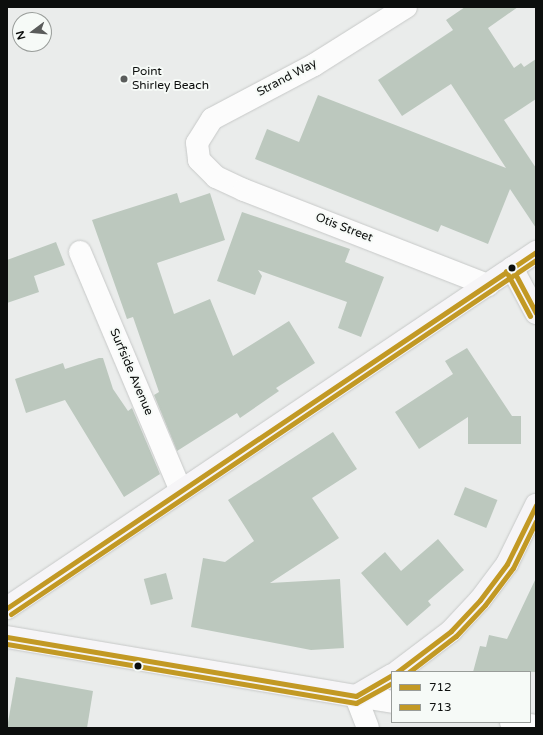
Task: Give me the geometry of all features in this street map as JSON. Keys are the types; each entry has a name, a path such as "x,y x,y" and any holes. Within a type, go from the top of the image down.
{"main road":[{"path":"7,608 536,252"},
{"path":"512,268 535,306"},
{"path":"398,671 451,631 490,589 518,545 536,505"},
{"path":"7,637 356,696 391,676"}],"street":[{"name":"Strand Way","path":"203,166 197,144 212,119 314,65 406,7"},
{"name":"Otis Street","path":"203,166 244,190 488,285"},
{"name":"Surfside Avenue","path":"80,252 181,491"},
{"path":"356,696 391,702"},
{"path":"356,696 368,728"},
{"path":"517,723 536,726"}],"building":[{"path":"465,7 518,7 488,28 514,68 521,63 524,67 536,59 536,99 504,120 536,168 536,228 510,189 488,244 441,225 438,232 255,159 267,129 299,142 318,95 506,168 451,84 402,116 378,80 453,30 446,20"},
{"path":"177,193 180,203 210,193 225,240 157,263 174,314 210,299 233,356 289,321 315,363 276,388 279,391 240,418 237,413 177,451 154,395 159,392 133,317 127,319 92,220"},
{"path":"242,212 350,249 345,262 384,277 361,337 338,328 347,302 258,270 262,276 255,295 217,281"},
{"path":"56,242 65,265 34,276 39,292 7,303 7,260"},
{"path":"467,348 512,416 521,416 521,444 468,444 468,417 419,449 395,412 453,374 445,361"},
{"path":"103,358 113,389 128,411 132,408 160,474 124,497 65,400 26,413 15,379 63,363 65,369"},
{"path":"333,432 357,469 312,498 339,538 270,583 340,579 344,648 311,650 191,627 203,558 225,562 254,541 228,500"},
{"path":"465,487 497,500 486,528 454,515"},
{"path":"438,539 464,570 428,601 431,605 407,626 361,573 385,552 401,571"},
{"path":"166,573 173,599 151,605 144,579"},
{"path":"536,578 536,672 473,671 480,646 486,647 489,635 507,639"},
{"path":"16,677 93,691 87,728 7,728"}],"transit line":[{"name":"712","path":"7,608 536,252"},
{"name":"713","path":"11,614 536,260"},
{"name":"712","path":"512,268 536,313"},
{"name":"713","path":"506,271 530,316"},
{"name":"712","path":"398,671 451,631 480,600 507,564 536,505"},
{"name":"713","path":"410,671 456,636 485,605 513,568 536,521"},
{"name":"712","path":"7,637 356,696 391,676"},
{"name":"713","path":"7,644 356,703 391,684"}],"place":[{"name":"Point Shirley Beach","path":"124,79"}]}
